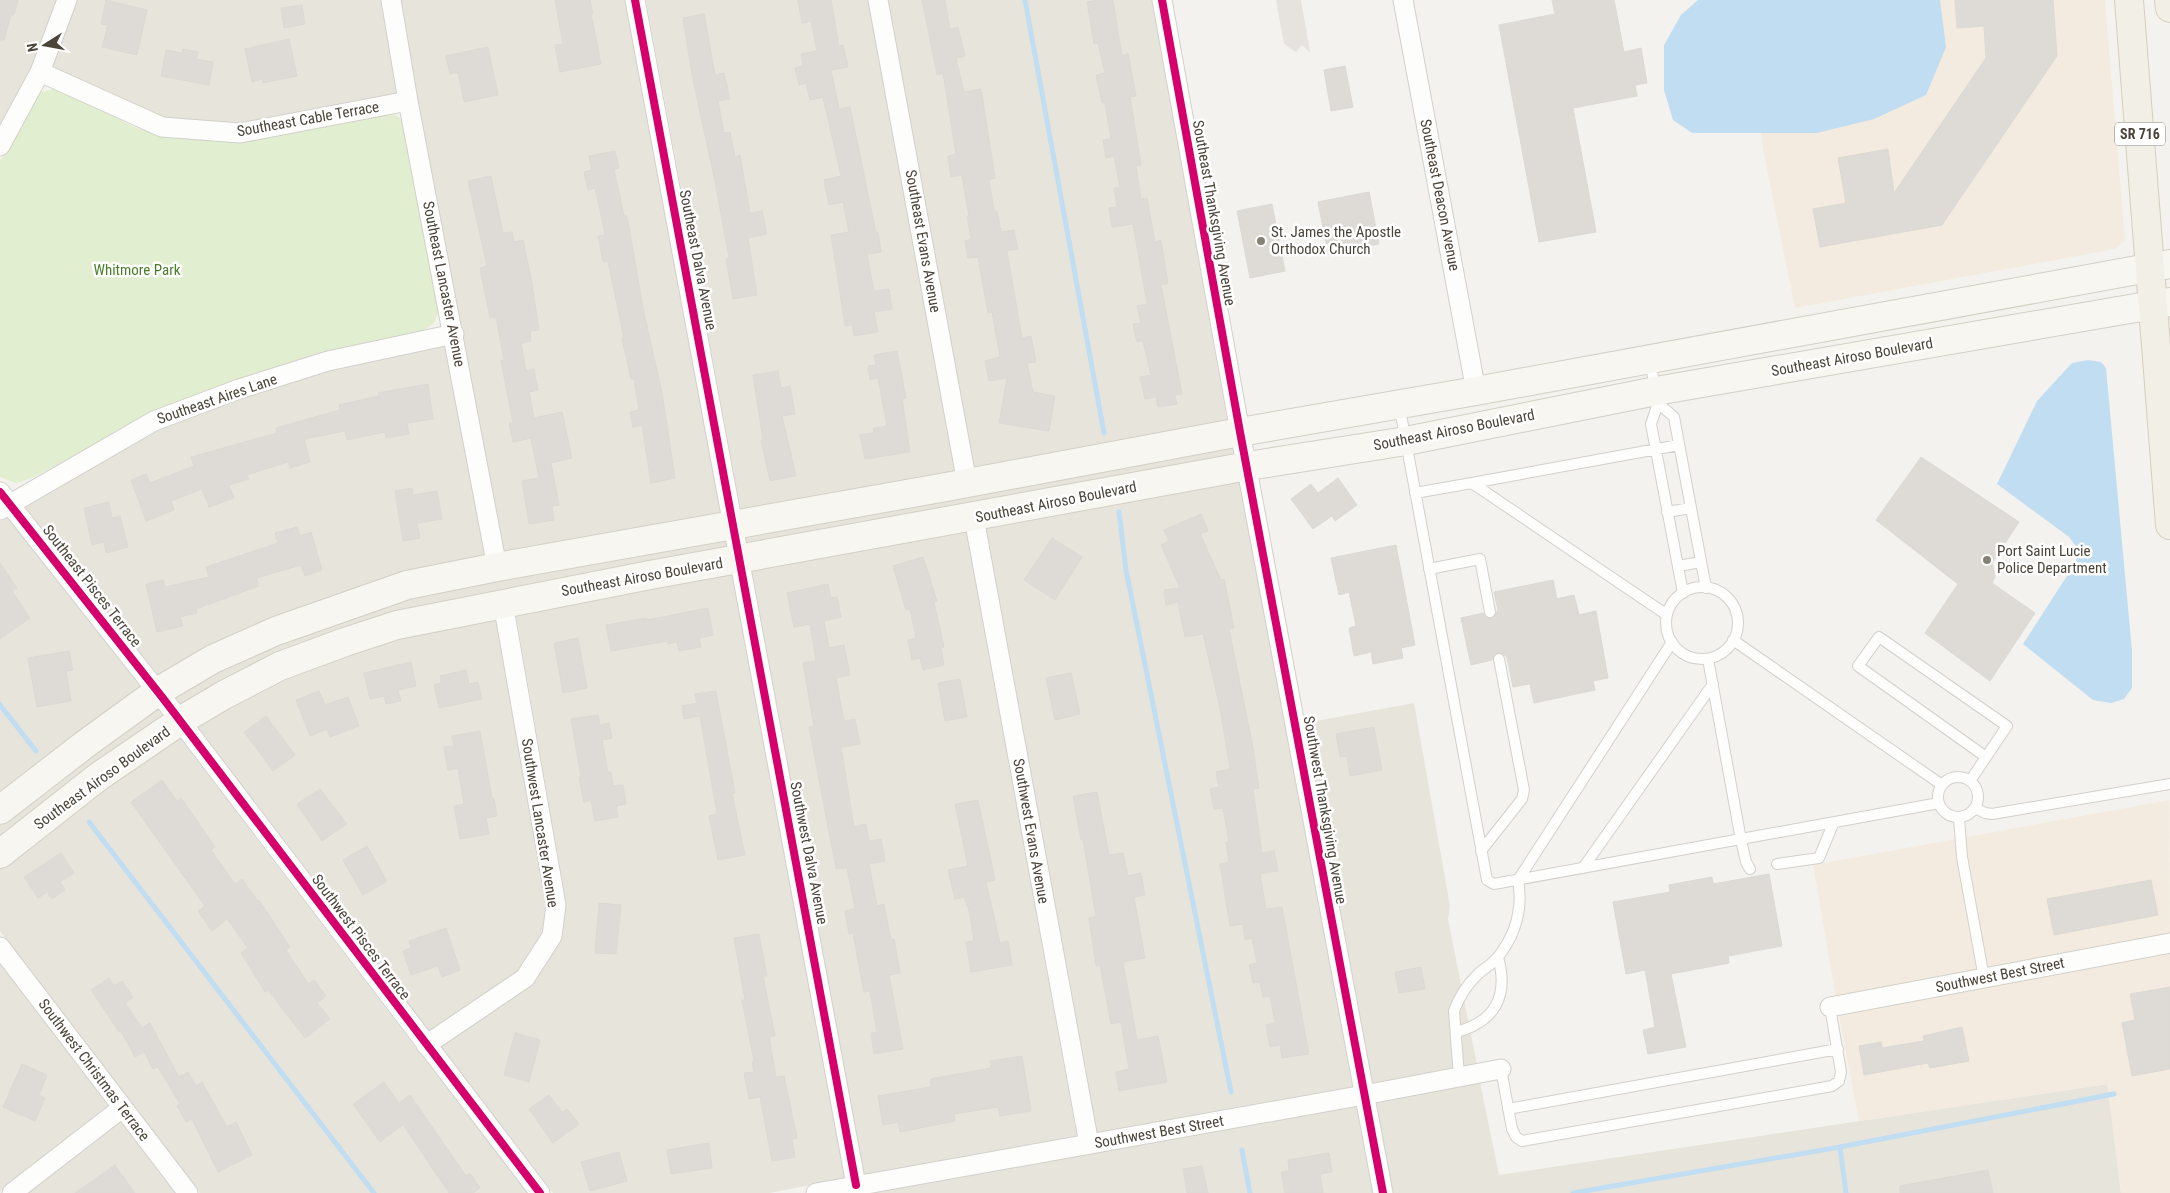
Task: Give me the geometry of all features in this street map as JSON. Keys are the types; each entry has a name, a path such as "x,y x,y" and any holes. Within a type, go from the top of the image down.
{"main road":[{"name":"SR 716","path":"2130,0 2160,266 2170,525"},
{"path":"2170,0 2170,8"},
{"path":"0,810 84,745 213,659 276,631 407,585 497,567 734,526 1240,432 1476,391 2160,266"},
{"name":"Southeast Airoso Boulevard","path":"0,854 98,777 180,721 224,695 280,666 397,625 503,603 974,518 1248,466 1406,441 1657,397 2162,304"}],"street":[{"path":"0,146 40,72 67,0"},
{"name":"Southeast Lancaster Avenue","path":"391,0 408,101 497,567"},
{"name":"Southeast Dalva Avenue","path":"636,0 734,526"},
{"name":"Southeast Evans Avenue","path":"878,0 967,483"},
{"name":"Southeast Thanksgiving Avenue","path":"1162,0 1240,432"},
{"name":"Southeast Deacon Avenue","path":"1403,0 1476,391"},
{"name":"Southeast Cable Terrace","path":"40,72 162,127 230,133 240,133 408,101"},
{"name":"Southeast Aires Lane","path":"3,502 154,421 239,389 328,361 454,334"},
{"name":"Southwest Thanksgiving Avenue","path":"1240,432 1248,466 1383,1193"},
{"name":"Southeast Pisces Terrace","path":"3,502 160,695"},
{"name":"Southwest Evans Avenue","path":"974,518 1088,1144"},
{"name":"Southwest Dalva Avenue","path":"734,526 856,1185"},
{"name":"Southwest Lancaster Avenue","path":"426,1045 525,978 552,936 556,905 503,603"},
{"name":"Southwest Pisces Terrace","path":"160,695 540,1193"},
{"name":"Southwest Best Street","path":"1830,1007 2170,943"},
{"name":"Southwest Christmas Terrace","path":"0,947 188,1193"},
{"name":"Southwest Best Street","path":"816,1193 1501,1069"},
{"path":"12,1193 122,1108"}],"lane":[{"path":"1650,359 1657,397 1651,424 1683,592"},
{"path":"1657,397 1674,417 1706,588"},
{"path":"1399,404 1487,880 1494,884 1518,880 1833,824 1939,803"},
{"path":"1415,493 1679,445"},
{"path":"1472,483 1667,615"},
{"path":"1667,512 1691,508"},
{"path":"1429,569 1480,560 1490,612"},
{"path":"1678,566 1701,562"},
{"path":"1696,587 1706,588 1723,593 1732,604 1738,617 1737,631 1733,640 1721,654 1708,659 1694,658 1681,652 1672,642 1666,629 1667,615 1672,602 1683,592 1696,587"},
{"path":"1970,781 2007,726 1878,637 1858,666 1986,757"},
{"path":"1733,640 1942,785"},
{"path":"1460,1077 1454,1011 1458,1001 1477,975 1498,957 1513,932 1518,918 1521,895 1518,880 1672,642"},
{"path":"1481,851 1522,800 1524,790 1499,659"},
{"path":"1708,659 1741,840 1746,862 1750,869"},
{"path":"1583,868 1713,684"},
{"path":"1952,778 1965,778 1970,781 1977,791 1978,803 1975,808 1966,816 1959,818 1946,814 1939,803 1938,797 1942,785 1952,778"},
{"path":"1975,808 1992,814 2170,784"},
{"path":"1959,818 1962,857 1984,978"},
{"path":"1777,864 1819,858 1833,824"},
{"path":"1456,1032 1472,1028 1486,1019 1496,1006 1502,990 1503,973 1498,957"},
{"path":"1501,1069 1512,1129 1516,1137 1522,1141 1832,1086 1838,1080 1841,1072 1830,1007"},
{"path":"1508,1109 1838,1050"}],"shaded area":[{"path":"0,0 57,0 31,69 0,126"},
{"path":"77,0 381,0 397,94 239,124 166,119 52,67"},
{"path":"401,0 626,0 722,519 505,557 418,100"},
{"path":"646,0 868,0 956,476 742,516"},
{"path":"888,0 1152,0 1228,425 975,472"},
{"path":"1276,0 1301,0 1310,52 1302,45 1296,52 1284,44"},
{"path":"1744,0 2105,0 2125,241 2115,249 1795,308 1763,149"},
{"path":"446,345 486,561 160,680 23,506 158,429 242,397 331,370"},
{"path":"1232,442 1236,459 748,549 745,533"},
{"path":"1240,476 1353,1088 1097,1134 985,524"},
{"path":"7,516 144,691 0,798 0,521"},
{"path":"966,528 1077,1137 864,1175 751,566"},
{"path":"725,536 729,552 492,596 183,709 171,694 218,666 409,594"},
{"path":"732,570 845,1178 770,1193 553,1193 439,1046 531,985 561,937 566,903 515,609"},
{"path":"495,613 547,906 542,934 518,972 428,1032 194,723 229,702 348,650"},
{"path":"1414,703 1450,906 1448,919 1477,1065 1372,1085 1305,723"},
{"path":"155,705 166,720 0,843 0,821"},
{"path":"177,734 528,1193 200,1193 135,1110 0,931 0,866"},
{"path":"2169,800 2170,934 1836,998 1813,865"},
{"path":"2170,952 2170,1193 2121,1193 2107,1084 1859,1121 1839,1016"},
{"path":"0,963 109,1107 0,1191"},
{"path":"1480,1082 1499,1175 2108,1084 2121,1193 1393,1193 1376,1102"},
{"path":"1356,1106 1373,1193 862,1193"},
{"path":"120,1121 175,1193 27,1193"}],"green space":[{"name":"Whitmore Park","path":"54,89 68,93 134,127 169,137 387,113 398,116 408,130 441,306 434,323 423,331 311,360 195,395 149,416 32,478 16,483 0,477 0,161 41,92"}],"water":[{"path":"1698,0 1940,0 1946,47 1926,95 1874,119 1817,133 1692,133 1673,120 1664,90 1664,45 1681,15"},
{"path":"2088,360 2101,362 2106,368 2132,651 2132,688 2124,699 2111,703 2093,700 2023,644 2076,562 2078,549 2069,537 1997,484 2037,401 2072,363"}],"building":[{"path":"0,0 18,0 14,15 11,15 4,40 0,40"},
{"path":"106,0 147,10 137,55 102,47 108,25 101,24"},
{"path":"555,0 590,0 601,64 560,72 555,45 563,44"},
{"path":"798,0 831,0 839,46 843,45 848,67 831,70 839,109 850,107 876,233 878,232 881,252 867,254 874,291 889,289 892,309 874,312 878,332 854,336 852,325 845,326 831,235 849,232 843,202 829,205 824,180 841,176 823,97 810,100 806,83 799,85 795,68 803,66 801,54 817,51 811,21 802,23"},
{"path":"922,0 945,0 950,29 958,27 965,56 956,58 964,92 981,89 995,178 989,180 994,211 997,211 1001,232 1014,230 1018,249 1007,251 1022,338 1031,336 1036,362 1027,363 1033,392 1055,396 1049,431 999,423 1007,378 989,381 985,361 1000,357 992,312 988,313 978,257 968,258 965,241 971,239 962,175 951,177 948,156 956,154 943,73 937,75"},
{"path":"1113,0 1122,56 1128,54 1136,96 1130,97 1141,165 1136,166 1141,199 1147,198 1155,242 1161,240 1168,283 1161,285 1182,394 1175,395 1177,404 1158,407 1156,397 1145,399 1140,377 1151,375 1143,341 1137,342 1133,324 1141,323 1137,306 1147,304 1133,224 1112,227 1109,208 1117,207 1114,188 1120,187 1114,156 1106,158 1103,140 1111,139 1105,103 1102,103 1096,75 1105,73 1098,43 1094,44 1087,2"},
{"path":"1552,0 1614,0 1624,52 1641,48 1647,83 1635,85 1637,96 1573,108 1596,232 1539,242 1499,25 1555,14"},
{"path":"1955,0 2053,0 2057,56 1942,225 1820,247 1813,209 1846,203 1838,158 1888,149 1894,193 1986,58 1984,26 1957,28"},
{"path":"302,5 305,24 284,28 281,8"},
{"path":"704,14 715,75 724,73 730,99 718,101 724,133 730,132 735,157 740,155 750,213 762,211 767,234 748,238 757,295 733,299 726,259 729,258 715,181 693,80 683,18"},
{"path":"289,39 297,76 263,83 262,79 252,82 245,49"},
{"path":"488,47 498,95 464,102 458,72 450,74 446,56"},
{"path":"183,49 198,52 196,59 213,62 209,85 161,76 166,50 182,53"},
{"path":"1345,66 1353,107 1331,111 1324,70"},
{"path":"615,151 619,168 614,169 624,216 627,216 644,313 662,393 675,478 651,483 642,425 633,427 630,412 639,410 634,379 631,379 622,338 624,338 608,261 603,262 598,236 605,235 598,200 595,188 588,190 584,172 592,170 589,156"},
{"path":"491,176 503,233 512,232 514,242 523,240 531,278 539,330 530,331 531,341 521,343 526,371 534,369 538,390 529,392 534,418 562,412 572,458 551,463 559,505 552,506 554,520 529,524 522,481 539,478 531,438 513,442 509,423 513,423 501,361 504,360 496,317 490,318 480,268 487,266 468,181"},
{"path":"1369,192 1379,244 1328,254 1318,202"},
{"name":"St. James the Apostle Orthodox Church","path":"1272,204 1285,271 1250,278 1237,211"},
{"path":"897,351 906,398 902,399 910,452 865,459 860,435 874,433 873,428 887,426 878,378 870,380 868,366 876,365 874,355"},
{"path":"778,371 781,388 790,386 795,414 782,416 796,476 770,481 761,440 763,440 753,375"},
{"path":"428,384 433,419 407,423 409,434 386,438 385,432 347,440 345,431 304,439 310,462 290,468 288,462 247,475 249,479 229,485 234,498 209,507 202,489 171,501 174,510 146,521 131,480 146,474 150,483 194,466 191,457 277,433 276,428 340,410 339,405 379,396 378,393"},
{"path":"1921,457 2019,522 1992,563 1995,577 1992,583 2035,613 1990,681 1925,633 1958,584 1876,520"},
{"path":"1338,478 1357,505 1335,521 1332,516 1313,529 1291,499 1311,484 1318,493"},
{"path":"412,488 413,495 437,491 442,519 417,523 420,538 403,541 395,491"},
{"path":"109,502 112,518 120,516 128,547 106,553 104,542 92,545 84,508"},
{"path":"1201,514 1208,531 1200,534 1221,580 1224,579 1234,628 1229,629 1253,748 1259,788 1253,789 1262,853 1274,851 1278,871 1260,874 1266,909 1282,907 1309,1054 1282,1058 1280,1045 1270,1047 1266,1025 1275,1023 1270,996 1263,997 1260,982 1253,983 1249,965 1257,963 1252,938 1245,940 1243,924 1230,926 1220,864 1229,862 1226,842 1229,841 1223,808 1214,809 1210,789 1219,787 1216,772 1230,769 1220,708 1203,634 1185,637 1178,602 1166,605 1164,590 1180,588 1161,545 1169,541 1164,530"},
{"path":"297,527 300,536 311,532 322,570 305,576 301,565 256,578 259,586 196,609 197,613 180,617 183,626 157,632 146,584 163,580 165,587 209,577 206,567 278,543 275,533"},
{"path":"1052,538 1082,557 1055,600 1024,580"},
{"path":"1396,545 1415,645 1401,648 1403,658 1373,664 1371,652 1354,656 1349,628 1356,626 1349,592 1339,595 1331,558"},
{"path":"923,557 937,601 934,602 944,647 941,648 944,665 923,670 920,658 912,660 908,640 916,638 910,609 906,610 893,566"},
{"path":"0,563 17,588 12,591 30,618 0,639"},
{"path":"1553,580 1557,599 1574,595 1579,615 1596,611 1608,678 1593,681 1595,690 1534,703 1530,684 1513,687 1507,657 1502,653 1495,654 1492,660 1471,665 1461,618 1483,613 1487,618 1492,619 1498,610 1494,592"},
{"path":"828,584 831,598 837,597 841,617 824,621 829,648 844,645 850,675 836,678 844,721 855,719 860,744 841,747 854,827 866,824 869,841 881,839 885,861 869,864 877,906 884,904 891,940 894,939 900,973 889,975 903,1049 874,1054 871,1033 877,1032 870,991 864,992 853,933 849,934 845,911 855,909 847,868 836,869 809,727 814,726 803,663 816,661 810,624 794,627 787,593"},
{"path":"708,608 713,635 699,638 701,647 679,651 677,642 668,644 667,641 611,651 606,625 647,618 647,620"},
{"path":"578,638 587,688 563,693 554,643"},
{"path":"69,651 73,670 66,671 71,701 37,707 28,658"},
{"path":"411,662 416,686 398,690 401,701 386,704 384,696 370,699 364,673"},
{"path":"466,670 469,684 478,682 482,699 439,708 434,685 441,683 440,676"},
{"path":"1071,673 1080,714 1055,720 1046,678"},
{"path":"960,679 967,717 945,721 938,683"},
{"path":"319,691 325,705 348,697 359,726 330,737 327,729 310,736 296,700"},
{"path":"716,691 735,793 732,794 745,855 718,860 709,816 717,814 700,716 684,719 682,706 697,703 695,694"},
{"path":"598,715 600,725 609,723 612,738 602,740 608,772 611,772 613,786 623,785 626,804 616,806 618,817 595,821 591,800 584,802 571,719"},
{"path":"266,716 295,755 273,771 244,732"},
{"path":"1374,727 1382,770 1350,776 1347,756 1340,757 1336,734"},
{"path":"480,731 497,816 486,818 489,834 460,839 454,806 464,804 458,768 448,770 444,747 454,746 452,736"},
{"path":"162,780 177,801 181,798 215,847 211,850 235,884 242,879 259,900 290,947 286,950 308,984 314,980 326,996 317,1003 330,1019 305,1038 268,990 265,992 241,953 248,948 227,919 212,931 198,911 205,906 131,802"},
{"path":"320,789 347,824 322,841 297,804"},
{"path":"1097,792 1109,855 1123,853 1128,876 1141,873 1145,895 1134,897 1145,958 1123,962 1137,1040 1158,1036 1167,1082 1119,1091 1116,1072 1129,1069 1121,1022 1111,1024 1100,965 1096,966 1089,918 1096,917 1083,840 1081,840 1073,796"},
{"path":"978,800 995,880 986,882 1000,943 1008,941 1012,965 971,972 966,942 974,941 969,910 964,897 955,899 948,870 968,866 955,804"},
{"path":"367,846 387,881 363,895 343,860"},
{"path":"61,853 74,873 60,882 65,890 52,899 47,892 38,898 24,877"},
{"path":"1769,874 1782,946 1728,956 1729,963 1671,974 1686,1047 1648,1054 1643,1030 1655,1027 1645,970 1626,974 1613,902 1670,892 1669,885 1712,877 1713,884"},
{"path":"2151,880 2158,915 2054,935 2047,899"},
{"path":"599,903 621,905 616,954 595,953"},
{"path":"446,928 460,970 442,977 438,966 411,975 403,951 411,948 409,941"},
{"path":"759,934 767,976 763,976 775,1036 769,1037 776,1077 784,1076 797,1138 792,1139 795,1157 772,1161 760,1097 749,1099 744,1073 754,1072 752,1061 754,1061 742,1000 745,1000 734,938"},
{"path":"1421,967 1425,989 1399,993 1395,972"},
{"path":"109,978 114,986 122,981 133,997 125,1003 142,1028 150,1023 179,1077 188,1072 196,1086 202,1082 227,1127 236,1122 252,1155 218,1172 192,1119 186,1122 177,1106 180,1104 158,1067 153,1069 144,1052 135,1057 121,1031 119,1032 91,990"},
{"path":"2170,987 2170,1069 2132,1076 2122,1023 2135,1020 2130,994"},
{"path":"1962,1027 1969,1061 1930,1068 1928,1063 1864,1075 1859,1046 1881,1042 1882,1048 1924,1041 1923,1036"},
{"path":"515,1033 540,1040 529,1082 504,1075"},
{"path":"1022,1056 1031,1111 1000,1116 998,1107 954,1114 955,1121 900,1132 898,1122 883,1125 878,1096 931,1087 930,1079 991,1068 990,1061"},
{"path":"22,1064 47,1075 39,1095 45,1098 35,1121 3,1107"},
{"path":"384,1082 399,1103 410,1095 466,1176 470,1173 480,1188 473,1193 449,1193 403,1125 380,1142 353,1104"},
{"path":"549,1095 562,1112 567,1109 579,1124 553,1143 529,1109"},
{"path":"709,1143 712,1168 671,1174 667,1150"},
{"path":"619,1152 627,1181 590,1191 581,1162"},
{"path":"1329,1153 1332,1172 1320,1174 1323,1193 1285,1193 1281,1172 1289,1171 1288,1160"},
{"path":"115,1165 135,1193 75,1193"},
{"path":"1202,1166 1208,1193 1187,1193 1183,1169"},
{"path":"1988,1170 1993,1193 1900,1193 1900,1186"}],"waterway":[{"path":"1025,0 1104,433"},
{"path":"1119,512 1126,570 1231,1092"},
{"path":"0,705 36,751"},
{"path":"89,822 374,1193"},
{"path":"1573,1193 1840,1147 2114,1094"},
{"path":"1840,1147 1846,1193"},
{"path":"1242,1150 1250,1193"}],"cycle path":[{"path":"635,0 856,1185"},
{"path":"1162,0 1240,432 1383,1193"},
{"path":"0,492 162,697 540,1193"}],"place":[{"name":"St. James the Apostle Orthodox Church","path":"1261,241"},
{"name":"Port Saint Lucie Police Department","path":"1987,560"}]}
